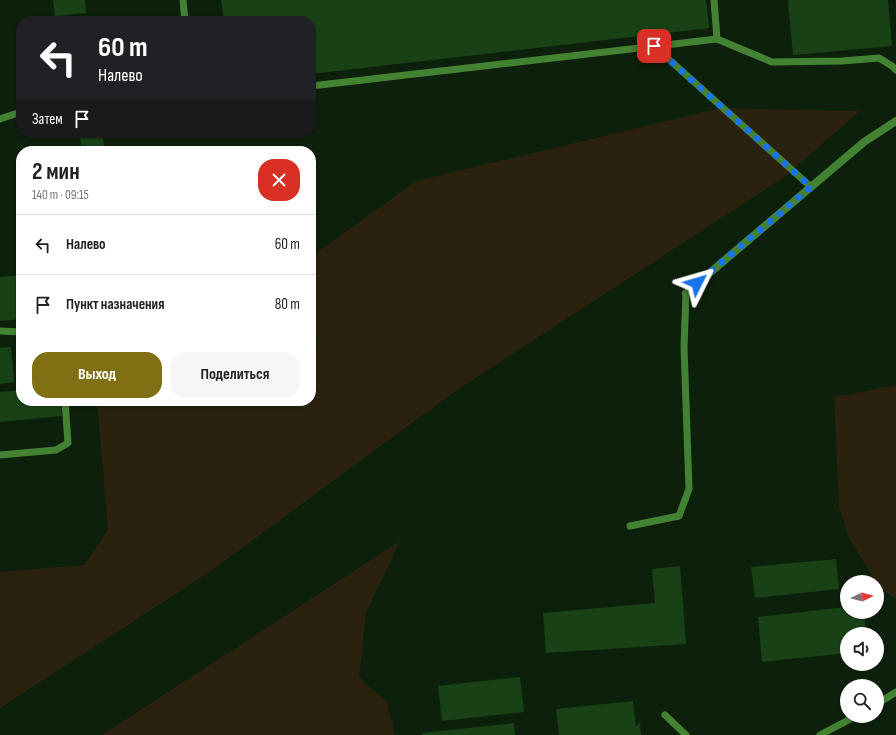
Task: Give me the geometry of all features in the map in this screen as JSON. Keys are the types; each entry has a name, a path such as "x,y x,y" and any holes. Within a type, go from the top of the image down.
{"street":[{"path":"686,292 864,142 896,121"}],"lane":[{"path":"183,0 185,16"},
{"path":"714,0 717,39"},
{"path":"316,85 717,39 772,62 842,61 879,58 896,70"},
{"path":"654,46 811,187"},
{"path":"0,119 16,114"},
{"path":"630,526 679,516 689,489 684,347 686,292"},
{"path":"0,331 16,332"},
{"path":"0,455 56,450 68,443 65,406"},
{"path":"884,700 896,692"},
{"path":"665,716 686,735"},
{"path":"820,735 843,723"}],"shaded area":[{"path":"721,108 860,111 783,178 454,392 208,573 0,708 0,572 84,565 108,530 97,406 316,406 316,253 416,181"},
{"path":"896,385 896,600 884,590 884,575 872,575 850,540 839,507 834,397"},
{"path":"400,541 366,613 359,677 387,702 395,735 102,735"}],"building":[{"path":"53,0 85,0 86,13 55,16"},
{"path":"221,0 706,0 709,28 316,73 316,16 223,16"},
{"path":"788,0 888,0 892,46 793,55"},
{"path":"80,138 103,138 104,146 81,146"},
{"path":"16,275 16,319 0,321 0,277"},
{"path":"11,347 14,382 0,384 0,348"},
{"path":"16,390 16,406 61,406 62,416 0,422 0,392"},
{"path":"836,559 839,589 755,598 751,567"},
{"path":"680,566 686,644 546,653 543,613 655,603 652,569"},
{"path":"840,608 840,619 865,619 865,627 840,627 840,654 762,662 758,617"},
{"path":"520,677 524,712 442,721 438,686"},
{"path":"633,701 636,726 640,723 641,735 559,735 556,709"},
{"path":"514,723 515,735 422,735 422,733"}],"route":[{"path":"654,46 811,187 697,283"}]}
